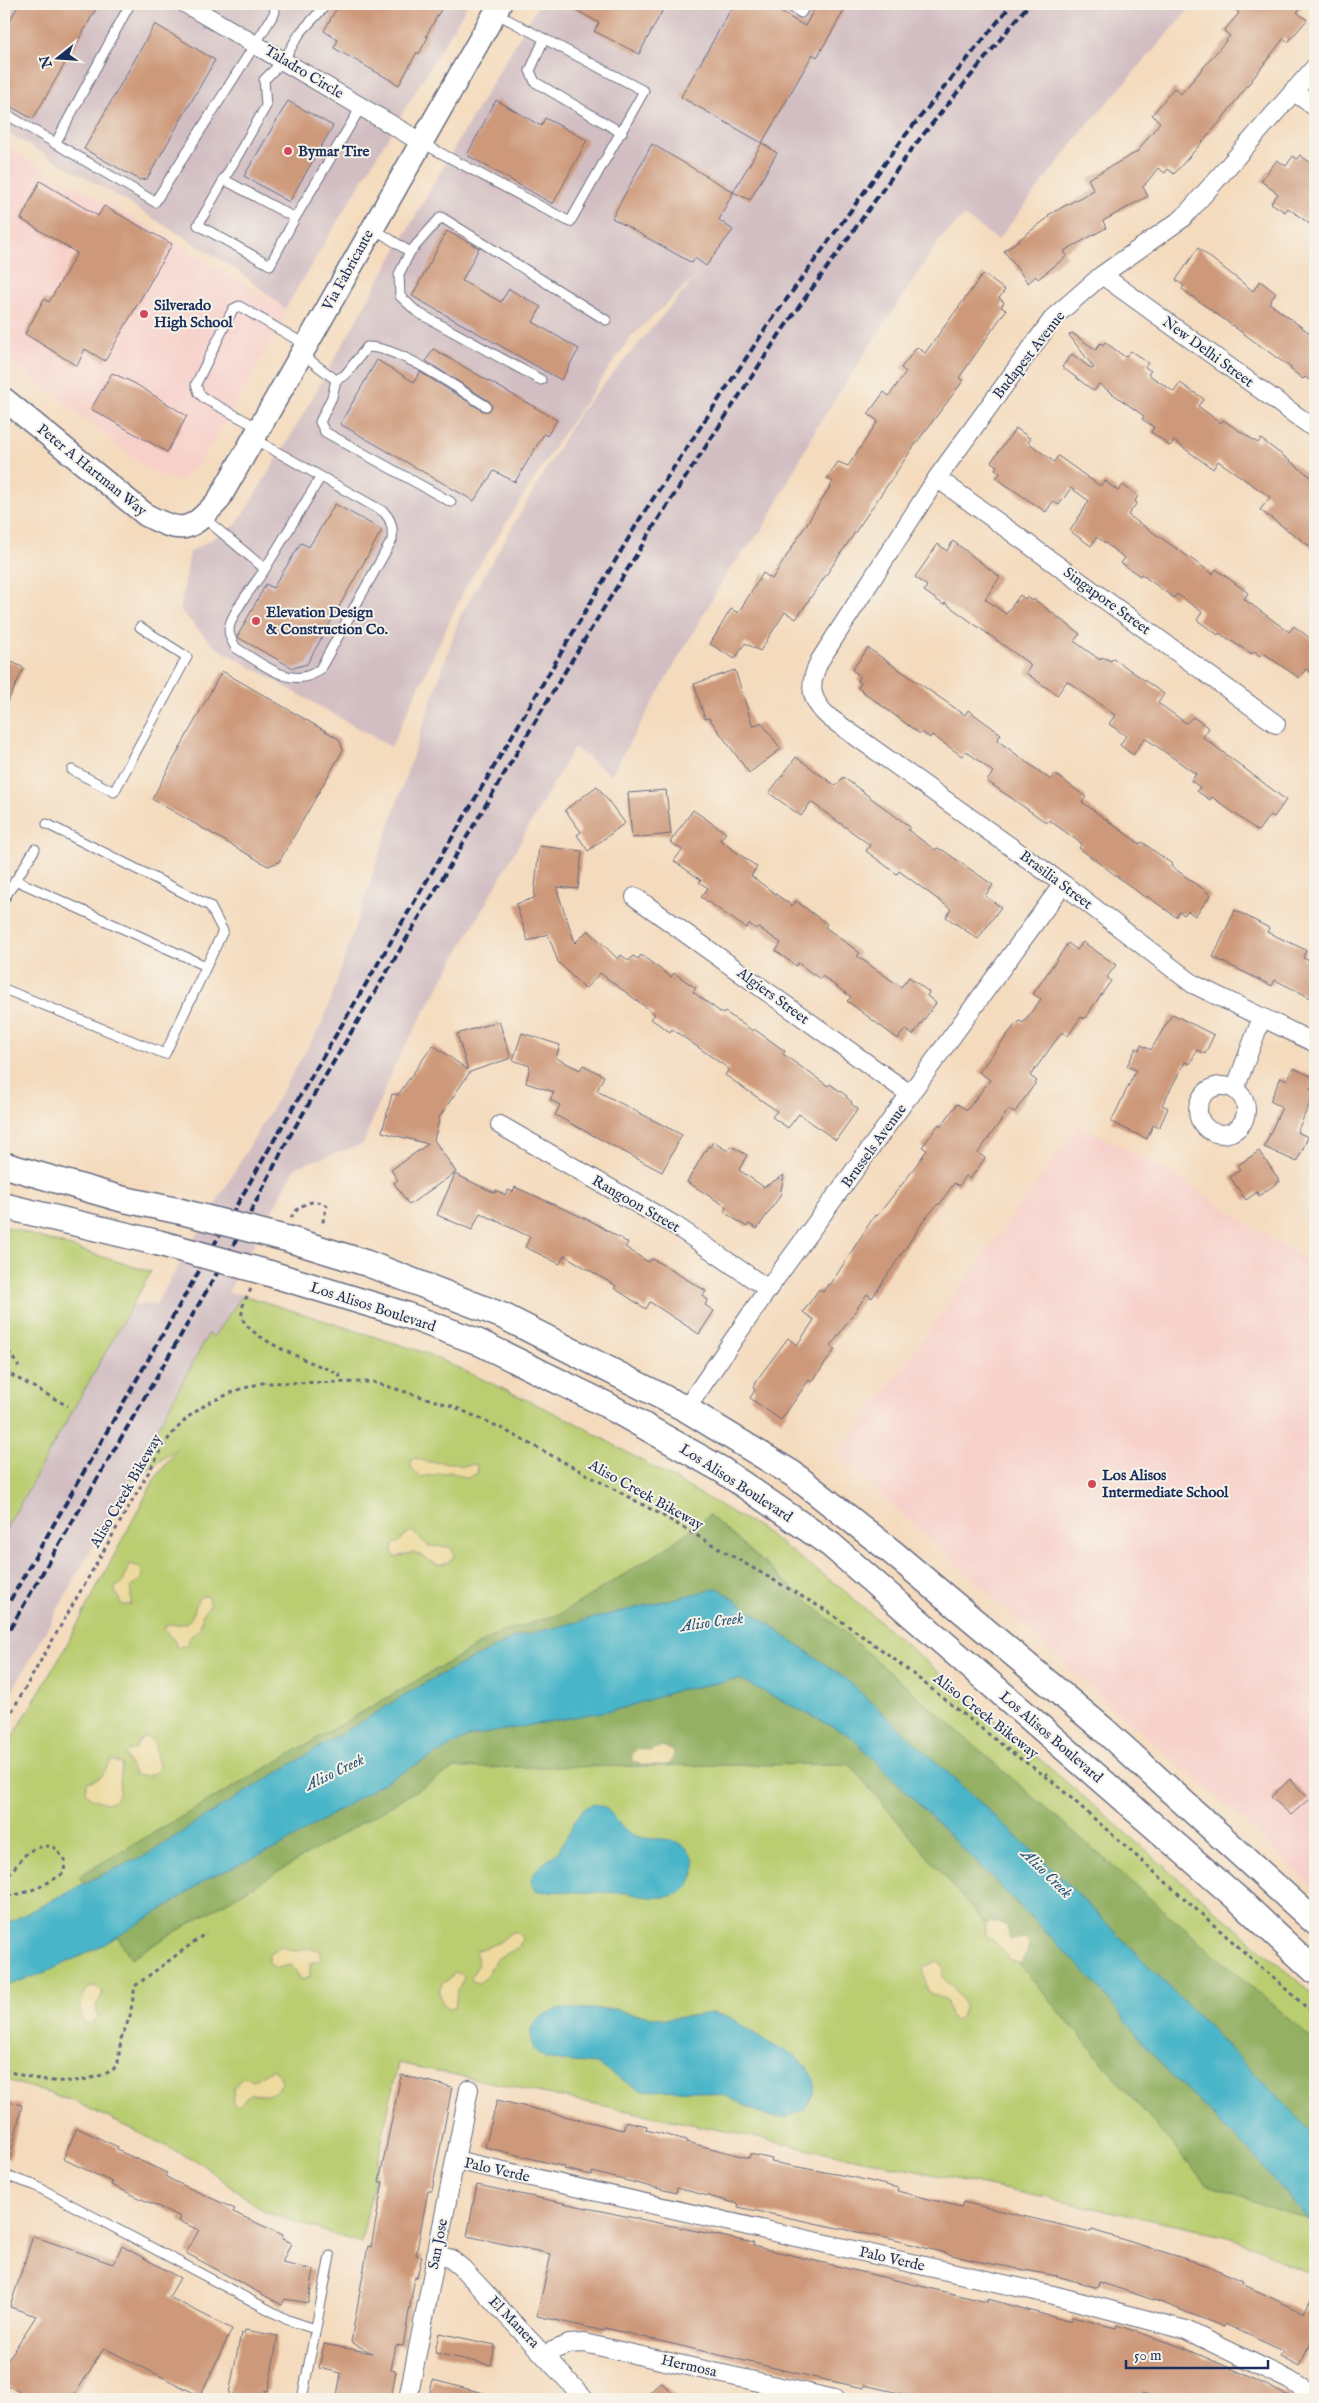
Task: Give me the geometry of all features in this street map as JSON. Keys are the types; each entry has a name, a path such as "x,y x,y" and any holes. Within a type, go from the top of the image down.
{"main road":[{"path":"4,1165 122,1199 179,1211 288,1239 366,1263 503,1316 686,1409 793,1474 892,1552 1103,1730 1315,1922"},
{"name":"Los Alisos Boulevard","path":"4,1206 159,1243 268,1273 406,1315 476,1341 605,1404 722,1470 831,1545 1238,1900 1315,1971"}],"street":[{"name":"Taladro Circle","path":"186,4 256,43 283,62 421,142"},
{"name":"Via Fabricante","path":"195,522 218,501 497,8"},
{"name":"Budapest Avenue","path":"813,696 812,676 820,660 937,478 1054,318 1102,275 1183,218 1213,186 1315,67"},
{"path":"1293,91 1315,107"},
{"name":"New Delhi Street","path":"1102,275 1315,429"},
{"name":"Peter A Hartman Way","path":"4,399 146,515 170,527 195,522"},
{"name":"Singapore Street","path":"937,478 1276,724"},
{"name":"Brasilia Street","path":"813,696 818,708 830,718 1063,884 1193,984 1315,1043"},
{"name":"Brussels Avenue","path":"686,1409 768,1289 1063,884"},
{"name":"Algiers Street","path":"635,897 911,1094"},
{"path":"1235,1089 1262,1017"},
{"name":"Rangoon Street","path":"500,1125 676,1226 768,1289"},
{"name":"San Jose","path":"408,2399 469,2089"},
{"name":"Palo Verde","path":"455,2160 1053,2295 1186,2330 1289,2380 1315,2397"},
{"name":"El Manera","path":"436,2254 451,2259 463,2269 545,2354 576,2395"},
{"name":"Hermosa","path":"545,2354 569,2344 584,2343 835,2399"}],"lane":[{"path":"55,144 130,4"},
{"path":"4,113 155,202 275,12 274,4"},
{"path":"327,4 300,33 283,62 264,80 266,106 198,225 270,265 295,218 361,106"},
{"path":"786,4 801,13 806,4"},
{"path":"421,142 570,222 622,133 644,91 544,39 497,8"},
{"path":"544,39 530,71 535,82 622,133"},
{"path":"223,179 295,218"},
{"path":"541,380 418,312 400,296 399,274 410,252 441,217 606,320"},
{"path":"372,228 410,252"},
{"path":"320,478 231,619 228,630 236,648 289,678 310,677 320,669 392,540 393,529 391,520 384,512 320,478 205,399 196,384 233,308 238,306 254,313 304,349 336,380"},
{"path":"336,380 346,375 367,346 380,347 399,354 486,406"},
{"path":"336,380 332,397 320,422 325,432 451,502"},
{"path":"195,522 264,569"},
{"path":"72,770 114,792 187,656 140,626"},
{"path":"4,989 165,1054 223,931 210,906 47,824"},
{"path":"4,899 35,849"},
{"path":"16,880 206,966"},
{"path":"4,2175 34,2184 288,2320 316,2328"},
{"path":"302,2399 330,2256"}],"path":[{"path":"322,1225 327,1206"},
{"path":"4,1345 18,1367"},
{"path":"4,1371 68,1406"},
{"name":"Aliso Creek Bikeway","path":"4,1725 170,1436 188,1417 208,1403 238,1390 262,1383 372,1382 452,1406 499,1427 658,1513 810,1602 889,1655 1011,1752 1045,1776 1315,2014"},
{"path":"1045,1776 1050,1770"},
{"path":"4,1881 16,1868 25,1852 40,1846 53,1846 65,1860 64,1873 45,1885 16,1895 4,1896"},
{"path":"4,2070 55,2082 80,2082 113,2070 118,2062 122,2039 130,2016 135,1986 206,1933"}],"shaded area":[{"path":"4,4 468,4 285,309 239,271 102,187 4,131"},
{"path":"539,4 1194,4 1085,128 998,240 964,216 940,239 817,427 764,527 729,570 611,775 574,747 394,1066 363,1144 296,1167 228,1292 243,1295 213,1337 209,1333 4,1706 4,1532 133,1305 156,1304 323,1022 460,616 579,413 699,273 631,337 564,432 465,588 391,747 214,646 180,610 190,552 236,525 285,446 454,148"},
{"name":"Silverado High School","path":"4,146 174,241 285,309 284,319 224,424 198,464 180,481 151,472 4,355"},
{"name":"Los Alisos Intermediate School","path":"1079,1125 1161,1167 1315,1267 1315,1889 1240,1817 1103,1699 838,1455"}],"green space":[{"path":"4,1226 151,1272 4,1532"},
{"path":"243,1295 426,1353 572,1421 758,1527 842,1589 1315,1996 1315,2274 1285,2264 1260,2249 1224,2235 398,2063 361,2243 265,2212 200,2163 76,2102 4,2079 4,1752 65,1648 154,1480 178,1448 127,1485 209,1333 213,1337"},
{"path":"709,1515 1315,2042 1315,2222 1205,2183 849,1764 455,1768 131,1958 79,1876 499,1633 562,1613 668,1547"}],"sand":[{"path":"414,1458 429,1462 457,1463 461,1466 476,1464 478,1473 468,1478 450,1472 420,1477 411,1467 411,1460"},
{"path":"411,1531 429,1546 450,1547 455,1555 449,1562 438,1565 414,1552 396,1557 392,1552 393,1545"},
{"path":"130,1564 140,1567 143,1573 142,1578 131,1588 131,1605 122,1605 114,1589 123,1582"},
{"path":"207,1596 210,1605 203,1613 200,1628 188,1639 188,1644 177,1648 174,1640 164,1630 166,1625 186,1623 192,1617 199,1597"},
{"path":"144,1737 153,1740 159,1766 152,1774 141,1776 134,1774 125,1754 137,1749 137,1744"},
{"path":"662,1746 674,1751 673,1758 667,1765 642,1765 632,1761 632,1753 638,1748 650,1751"},
{"path":"112,1760 122,1764 119,1793 115,1800 106,1803 92,1798 85,1792 87,1782 100,1778"},
{"path":"991,1921 1007,1926 1010,1940 1025,1938 1029,1942 1027,1954 1021,1963 1008,1959 998,1945 985,1934 985,1925"},
{"path":"512,1932 517,1932 522,1938 519,1947 495,1960 489,1973 479,1983 472,1981 471,1977 478,1965 476,1951 498,1943"},
{"path":"281,1946 294,1951 319,1950 321,1960 310,1963 310,1977 302,1980 291,1965 276,1968 269,1964 269,1953"},
{"path":"936,1961 944,1967 942,1978 954,1988 965,2005 961,2017 955,2021 950,2016 947,2001 928,1992 923,1968"},
{"path":"454,1972 462,1974 464,1978 457,1993 455,2007 449,2008 443,2005 439,1991 443,1982 448,1981"},
{"path":"91,1986 97,1987 102,1992 102,1996 96,2006 98,2017 92,2024 83,2022 81,2018 81,2002"},
{"path":"272,2069 280,2076 282,2082 277,2091 267,2095 250,2094 238,2106 234,2104 233,2089 242,2077 254,2080"}],"water":[{"name":"Aliso Creek","path":"718,1588 846,1679 1065,1881 1315,2135 1315,2228 1256,2158 1165,2069 1090,1977 851,1736 739,1679 679,1690 623,1708 467,1737 381,1784 279,1847 210,1877 163,1909 103,1945 51,1970 4,1987 4,1925 91,1880 150,1853 203,1818 430,1680 516,1637"},
{"path":"592,1804 604,1808 622,1827 635,1836 672,1840 688,1850 694,1860 695,1867 693,1876 687,1886 681,1892 664,1897 627,1893 537,1891 531,1882 535,1872 558,1851 576,1818"},
{"path":"561,2009 615,2009 625,2013 668,2019 712,2013 729,2017 772,2045 794,2055 806,2066 814,2080 814,2093 804,2110 783,2118 768,2117 728,2097 695,2090 641,2091 597,2064 546,2058 535,2051 531,2041 531,2029 538,2019 547,2013"}],"building":[{"path":"19,4 99,4 33,119 4,103 4,31"},
{"path":"339,4 444,4 426,36 428,37 419,54 417,52 399,85 334,48 338,40 324,31"},
{"path":"566,4 666,4 639,54 594,31 599,23"},
{"path":"734,4 766,4 805,26 817,4 848,4 817,57 813,54 762,143 681,97"},
{"path":"1229,4 1305,4 1297,12 1307,20 1288,42 1284,38 1219,123 1174,174 1168,169 1165,173 1158,168 1143,187 1148,196 1103,221 1106,228 1064,251 1067,256 1038,279 1036,276 1028,283 1004,251 1049,217 1048,215 1094,190 1088,179 1137,152 1160,122 1152,115 1174,88 1181,94 1230,36 1224,31 1239,13"},
{"path":"155,24 215,60 147,179 140,180 84,149"},
{"path":"496,100 541,126 545,118 587,140 553,204 467,155"},
{"name":"Bymar Tire","path":"288,101 333,126 289,202 244,176"},
{"path":"762,143 777,153 750,200 733,192"},
{"path":"652,144 733,192 719,220 733,230 706,266 695,258 692,263 612,218"},
{"path":"1300,155 1315,166 1315,228 1288,208 1285,212 1271,203 1278,194 1261,181 1277,160 1286,166 1293,156 1297,159"},
{"path":"40,181 98,216 104,206 172,244 105,361 85,349 77,366 25,334 44,299 49,302 77,253 21,219"},
{"path":"447,231 479,248 462,281 501,302 509,289 541,307 533,322 579,349 561,380 412,296"},
{"path":"1198,248 1253,291 1260,281 1276,293 1269,303 1315,337 1315,384 1305,377 1303,379 1291,368 1182,289 1184,286 1176,280"},
{"path":"983,274 1005,290 999,298 1004,302 1001,307 1006,310 959,378 963,381 914,446 796,619 785,612 760,651 745,643 735,659 710,644 731,609 738,613 763,573 772,579 833,482 827,478 838,462 848,466 878,421 868,414 884,392 889,396 906,372 901,368 917,347 925,353"},
{"path":"1072,333 1096,350 1100,343 1103,345 1105,342 1125,357 1131,351 1148,363 1145,367 1151,371 1148,374 1174,392 1180,383 1204,399 1198,406 1221,423 1223,420 1258,443 1261,439 1315,480 1315,550 1260,510 1270,497 1218,461 1213,469 1174,441 1170,446 1151,432 1154,427 1142,419 1144,416 1099,384 1094,391 1062,367 1072,354 1092,369 1094,368 1069,335"},
{"path":"433,349 557,420 547,436 544,434 515,482 494,471 474,501 340,424 377,360 414,382 420,372 483,411 489,411 492,406 489,401 426,361"},
{"path":"112,373 134,383 187,416 167,452 91,409"},
{"path":"1016,428 1031,439 1028,442 1054,462 1058,456 1100,486 1105,481 1118,491 1123,485 1138,496 1135,501 1137,503 1128,515 1213,574 1216,569 1248,593 1244,599 1289,632 1294,626 1315,642 1315,676 1306,669 1299,678 1262,652 1260,656 1254,651 1252,654 1219,633 1218,635 1197,620 1202,612 1177,594 1174,598 1141,574 1140,576 1121,563 1125,558 1097,537 1091,546 1070,531 1089,501 1071,488 1059,505 1053,501 1046,512 996,478 1000,473 995,469 997,466 991,462"},
{"path":"335,504 382,530 307,664 293,668 237,637 266,584 273,588 301,543 309,547"},
{"path":"953,541 1000,577 985,599 1006,614 1020,595 1025,599 1027,597 1033,601 1034,599 1080,634 1074,641 1100,660 1102,657 1111,661 1113,658 1164,694 1158,703 1186,723 1193,717 1209,728 1203,737 1286,800 1274,817 1270,815 1258,831 1212,797 1210,800 1197,791 1200,787 1191,781 1196,774 1145,738 1133,755 1120,745 1126,736 1109,724 1115,715 1067,681 1057,695 1026,673 1031,665 945,603 944,605 924,591 927,586 915,577 938,544 947,551"},
{"path":"868,648 965,715 968,710 1001,734 997,740 1051,780 1055,774 1086,797 1082,802 1140,844 1142,842 1211,895 1195,916 1188,911 1184,915 1180,912 1176,917 1147,896 1146,898 1079,848 1082,844 1049,820 1047,823 987,781 993,772 966,751 962,756 932,735 930,738 922,732 920,734 858,688 861,683 857,680 860,676 852,670"},
{"path":"4,658 24,668 4,709"},
{"path":"735,670 753,727 761,722 781,749 749,773 709,718 705,719 694,684"},
{"path":"222,671 339,739 343,750 279,862 268,866 152,799"},
{"path":"796,757 836,786 843,777 910,827 908,830 935,850 937,848 944,851 993,885 985,896 1001,907 978,939 946,917 951,909 899,871 897,874 866,851 870,845 811,802 801,816 769,793"},
{"path":"597,786 625,823 588,851 577,835 581,832 565,810"},
{"path":"666,790 671,834 632,838 628,793"},
{"path":"693,810 726,833 720,840 757,867 751,876 792,906 796,901 827,924 825,927 860,953 857,956 901,987 909,977 929,992 927,996 936,1003 913,1035 905,1029 898,1039 847,1001 851,997 822,976 820,979 798,963 796,966 776,951 781,943 758,927 756,929 749,924 746,928 701,897 708,888 699,882 701,880 674,861 682,850 670,842"},
{"path":"539,846 582,851 578,889 556,887 575,943 588,930 618,959 621,955 629,961 633,956 638,959 641,955 671,977 674,973 696,988 693,992 723,1014 725,1012 753,1031 754,1029 785,1051 783,1054 828,1086 830,1084 847,1096 852,1102 851,1104 858,1109 836,1140 799,1114 788,1128 772,1117 777,1111 725,1075 729,1069 672,1029 670,1032 651,1019 655,1014 600,973 585,989 558,962 548,934 528,941 516,904 534,898"},
{"path":"1235,910 1269,928 1267,932 1306,950 1303,958 1315,963 1315,1000 1275,980 1272,986 1213,957"},
{"path":"1083,942 1116,965 1107,977 1111,981 1084,1019 1081,1017 1068,1036 1062,1032 1030,1076 1037,1081 1014,1113 1009,1109 978,1153 985,1158 970,1179 966,1176 959,1186 954,1183 940,1204 925,1219 872,1298 867,1294 831,1346 835,1349 812,1382 809,1380 781,1420 750,1398 755,1390 753,1388 756,1381 788,1338 797,1345 814,1320 803,1312 819,1289 823,1292 828,1284 830,1285 875,1215 877,1216 927,1150 922,1147 939,1124 941,1126 957,1104 967,1110 990,1080 979,1072 1015,1025 1020,1021 1023,1023 1041,999 1033,994 1068,943 1077,950"},
{"path":"1172,1014 1214,1035 1205,1054 1197,1050 1190,1064 1185,1062 1162,1105 1168,1108 1159,1128 1153,1125 1147,1139 1111,1122 1136,1070 1127,1066 1136,1048 1139,1050 1141,1045 1151,1050"},
{"path":"499,1021 511,1058 470,1072 440,1116 434,1140 456,1172 409,1205 394,1183 398,1180 391,1170 428,1144 382,1132 392,1094 398,1095 433,1045 468,1070 457,1034"},
{"path":"522,1033 560,1045 556,1058 580,1070 583,1065 604,1076 597,1091 682,1135 662,1172 555,1115 560,1105 550,1100 554,1092 526,1083 530,1066 513,1060"},
{"path":"1293,1068 1315,1078 1310,1089 1315,1092 1297,1132 1308,1137 1297,1162 1264,1147 1282,1107 1270,1101 1281,1077 1287,1080"},
{"path":"713,1142 728,1151 731,1146 747,1155 739,1170 764,1187 784,1175 780,1196 757,1229 749,1224 747,1227 724,1212 727,1207 687,1182 708,1146 710,1147"},
{"path":"1259,1151 1280,1181 1259,1196 1257,1192 1246,1200 1230,1177 1240,1170 1237,1166"},
{"path":"455,1174 495,1193 496,1190 505,1195 508,1190 513,1192 515,1187 593,1222 628,1243 625,1247 648,1262 653,1259 706,1291 703,1296 708,1300 705,1305 714,1311 699,1334 650,1302 646,1309 614,1288 616,1286 564,1255 560,1264 525,1247 530,1237 480,1213 472,1230 437,1215"},
{"path":"1290,1779 1309,1799 1291,1815 1271,1797"},
{"path":"401,2075 452,2087 432,2191 428,2191 416,2255 422,2256 417,2277 415,2277 403,2346 396,2345 391,2370 396,2371 391,2399 361,2399 337,2395 341,2373 319,2368 324,2344 372,2353 351,2342 368,2246 371,2247 383,2182 379,2182"},
{"path":"497,2100 623,2130 626,2121 647,2126 646,2130 749,2158 750,2154 772,2159 771,2162 857,2178 898,2188 897,2191 961,2207 963,2202 1091,2232 1092,2230 1206,2265 1243,2281 1242,2284 1304,2313 1315,2292 1315,2335 1299,2366 1280,2356 1283,2351 1225,2324 1224,2327 1163,2303 1099,2282 1098,2288 1057,2276 971,2260 895,2240 738,2207 739,2204 677,2188 676,2193 592,2172 592,2175 564,2169 565,2167 485,2147"},
{"path":"4,2101 22,2105 10,2159 4,2158"},
{"path":"77,2128 118,2147 117,2150 167,2173 165,2176 174,2181 235,2209 233,2212 283,2235 282,2239 291,2243 282,2263 314,2270 308,2303 285,2299 282,2305 186,2253 199,2230 179,2221 181,2217 111,2185 112,2182 63,2159"},
{"path":"477,2185 754,2243 753,2246 987,2302 988,2299 1071,2322 1072,2317 1116,2328 1117,2325 1184,2348 1246,2375 1294,2399 1161,2399 1142,2393 1140,2399 925,2399 864,2385 864,2388 821,2379 605,2328 604,2331 537,2316 551,2254 467,2236"},
{"path":"33,2236 113,2264 122,2246 180,2278 169,2297 232,2329 200,2396 104,2348 72,2399 30,2399 4,2383 4,2366 36,2316 10,2307"},
{"path":"245,2330 278,2336 268,2391 265,2390 263,2399 228,2399 241,2333 244,2334"},
{"path":"439,2333 495,2345 491,2365 435,2353"},
{"path":"433,2380 487,2394 486,2399 428,2399"},
{"path":"661,2382 678,2399 643,2399"}],"railway":[{"path":"4,1611 277,1135 641,517 768,325 904,137 1012,4"},
{"path":"4,1639 238,1237 288,1139 555,688 657,521 781,332 914,146 1029,4"}],"place":[{"name":"Bymar Tire","path":"288,151"},
{"name":"Silverado High School","path":"144,314"},
{"name":"Elevation Design & Construction Co.","path":"256,621"},
{"name":"Los Alisos Intermediate School","path":"1092,1484"}]}
